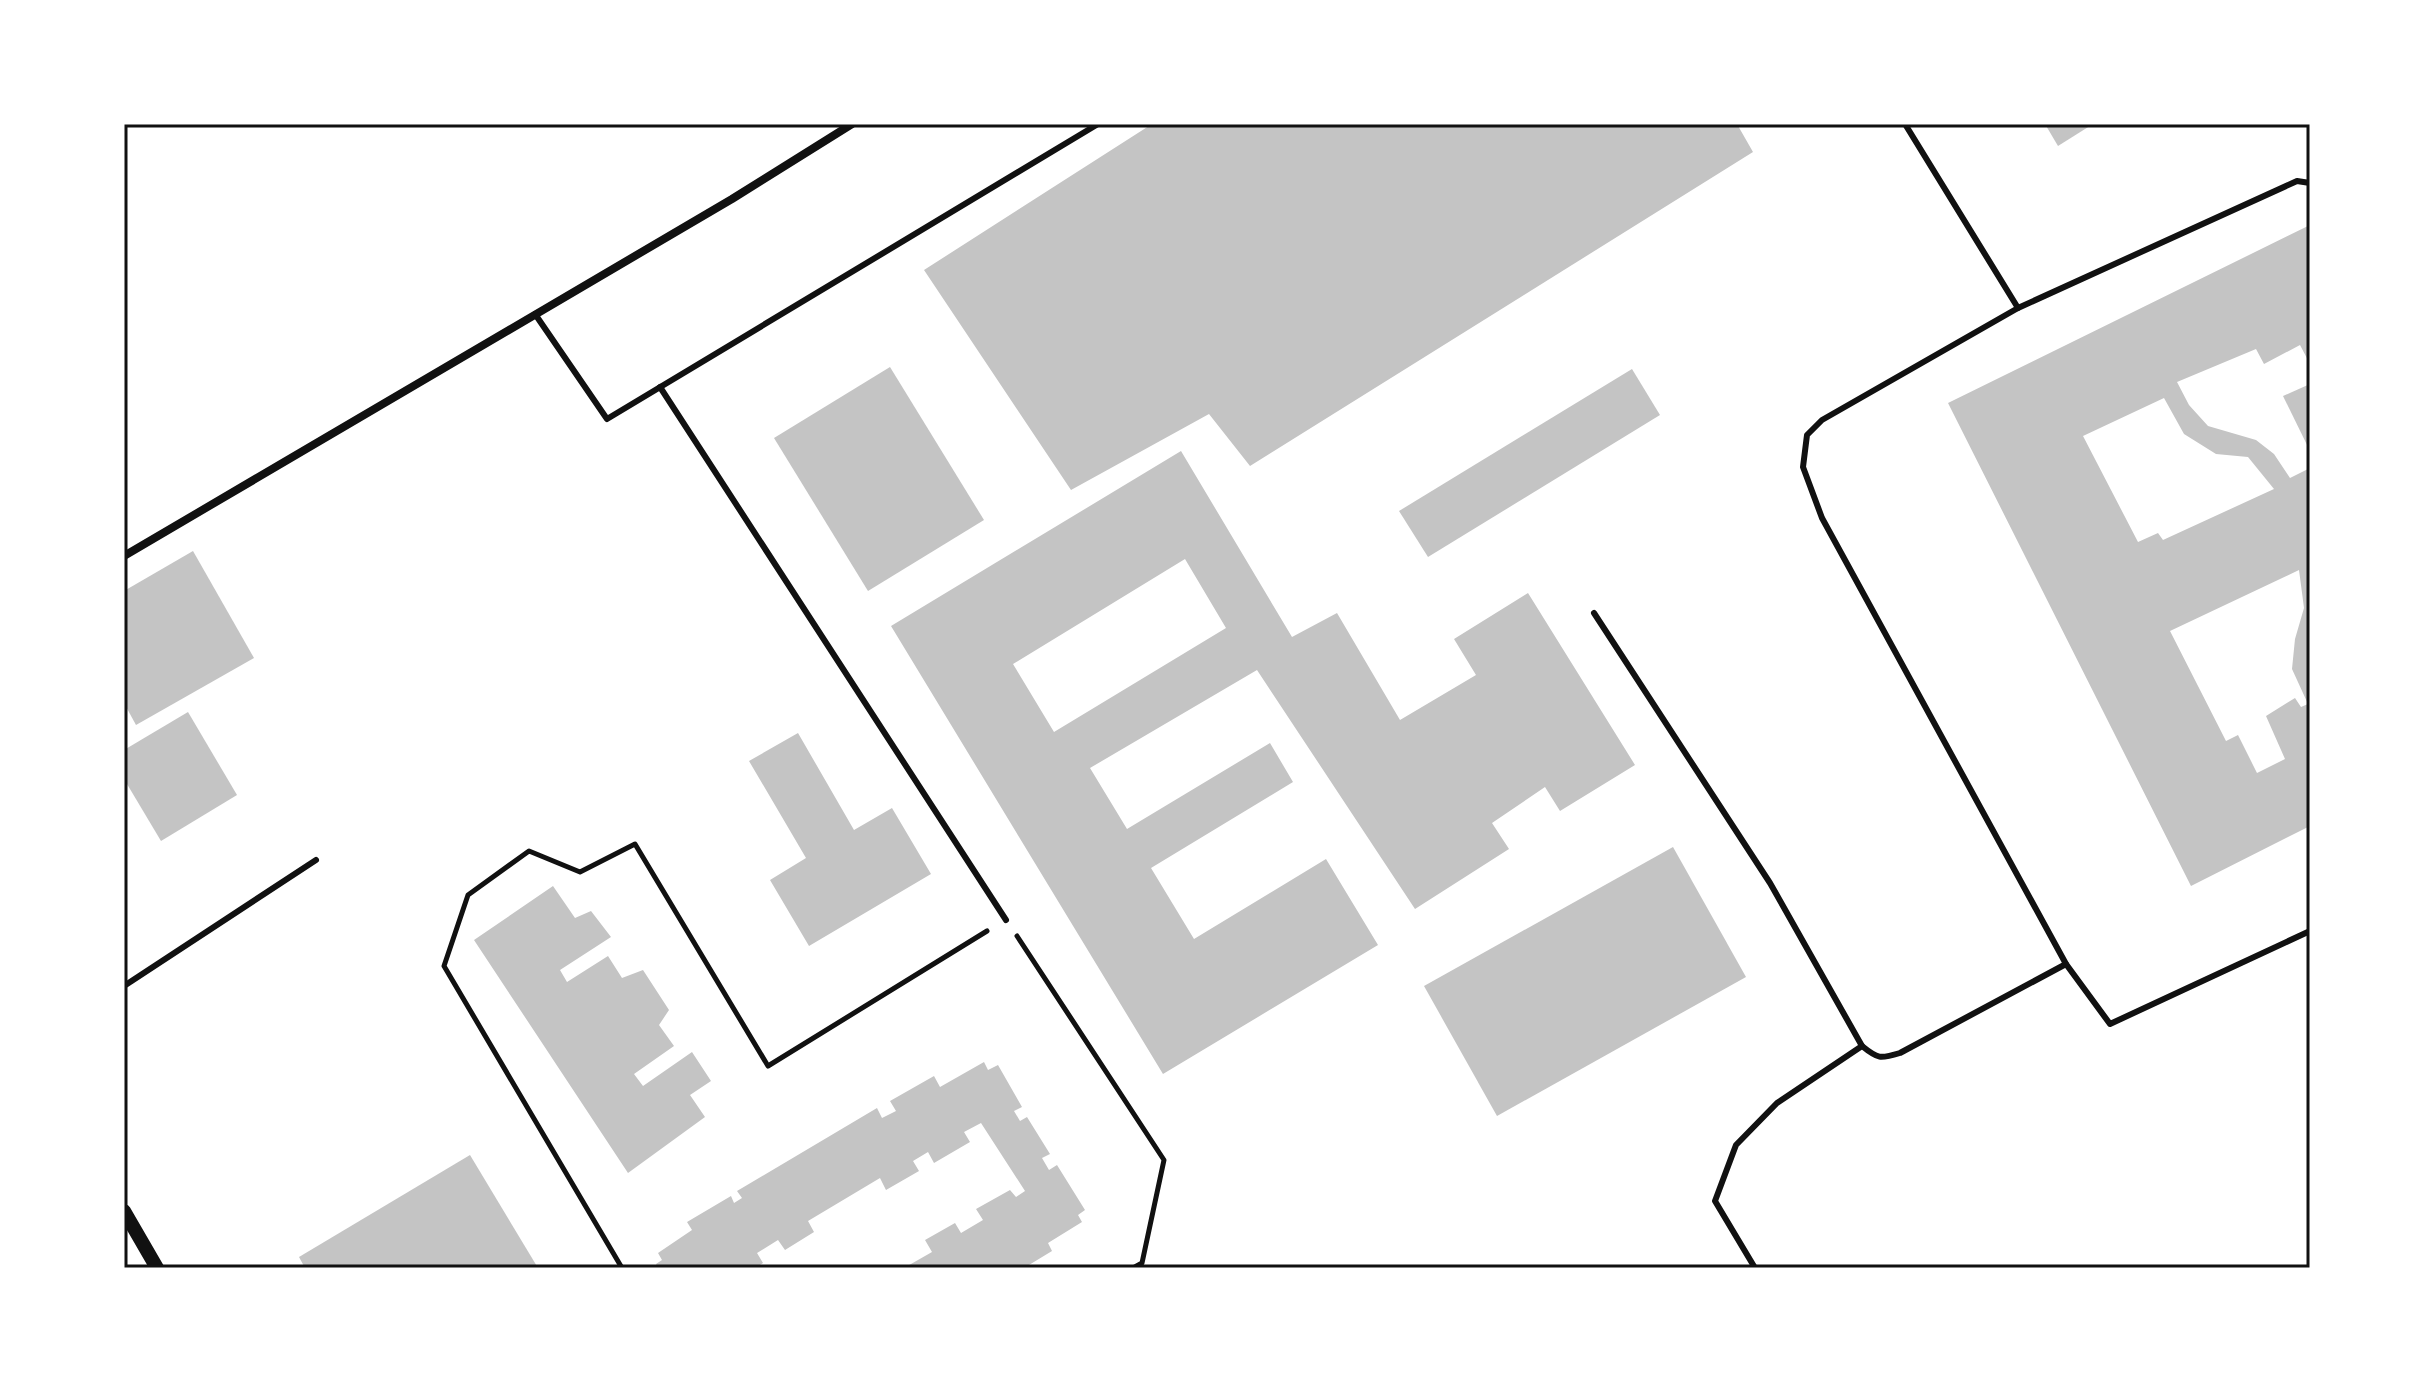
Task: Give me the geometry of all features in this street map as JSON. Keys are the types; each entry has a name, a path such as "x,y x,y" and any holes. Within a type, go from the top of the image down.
{"street":[{"path":"124,556 732,199 852,124"},
{"path":"124,1211 157,1268"}],"lane":[{"path":"535,314 607,419 1098,124"},
{"path":"1905,124 2018,308"},
{"path":"2310,183 2297,181 2018,308 1822,420 1807,435 1803,467 1822,518 2066,964 2110,1024 2310,931"},
{"path":"660,387 1006,920"},
{"path":"1594,613 1770,883 1862,1046 1883,1058 1900,1053 2066,964"},
{"path":"124,986 316,860"},
{"path":"1755,1268 1715,1201 1736,1145 1777,1103 1862,1046"}],"path":[{"path":"622,1268 444,966 468,895 529,851 580,872 635,844 768,1066 1006,920 1164,1160 1142,1263 1133,1268"}],"building":[{"path":"1152,124 1737,124 1753,152 1250,466 1209,414 1071,490 924,270"},
{"path":"2045,124 2093,124 2058,146"},
{"path":"2310,225 2310,364 2300,345 2264,364 2256,349 2177,382 2189,405 2208,426 2256,440 2274,454 2290,478 2310,468 2310,826 2191,886 1948,403","holes":["2164,398 2184,434 2216,454 2248,457 2274,489 2163,540 2158,533 2138,542 2083,436","2299,570 2304,608 2295,639 2292,669 2308,704 2301,707 2295,698 2266,716 2285,759 2257,773 2238,735 2226,741 2170,631"]},
{"path":"890,367 984,520 868,591 774,438"},
{"path":"1632,369 1660,415 1428,557 1399,511"},
{"path":"2310,384 2310,451 2283,396"},
{"path":"1181,451 1292,637 1337,613 1400,720 1476,675 1454,639 1528,593 1635,765 1560,811 1545,787 1492,823 1509,849 1415,909 1257,670 1090,768 1127,829 1270,743 1293,782 1151,868 1194,939 1326,859 1378,945 1163,1074 891,626","holes":["1185,559 1226,628 1054,732 1013,664"]},
{"path":"193,551 254,658 136,725 124,703 124,591"},
{"path":"188,712 237,795 161,841 124,779 124,750"},
{"path":"798,733 854,830 892,808 931,874 809,946 770,880 806,858 749,761"},
{"path":"1673,847 1746,977 1497,1116 1424,986"},
{"path":"553,886 575,918 591,911 611,937 560,970 567,982 608,956 622,978 643,970 669,1010 659,1025 674,1046 634,1074 643,1086 692,1052 711,1081 690,1095 705,1117 628,1173 474,940"},
{"path":"984,1062 988,1070 998,1065 1022,1107 1014,1111 1020,1121 1027,1117 1050,1154 1042,1158 1049,1170 1057,1165 1085,1210 1078,1215 1082,1222 1048,1243 1052,1251 1024,1268 904,1268 932,1252 925,1240 955,1223 961,1233 983,1220 976,1209 1010,1190 1016,1197 1025,1191 981,1123 964,1132 970,1142 934,1163 928,1152 913,1161 919,1171 886,1190 880,1178 808,1221 814,1232 785,1250 778,1240 757,1253 763,1263 755,1268 658,1268 656,1264 662,1260 658,1253 692,1230 687,1222 731,1196 734,1203 742,1198 737,1191 877,1108 882,1118 896,1111 890,1101 934,1076 940,1087"},
{"path":"470,1155 538,1268 305,1268 299,1257"}]}
